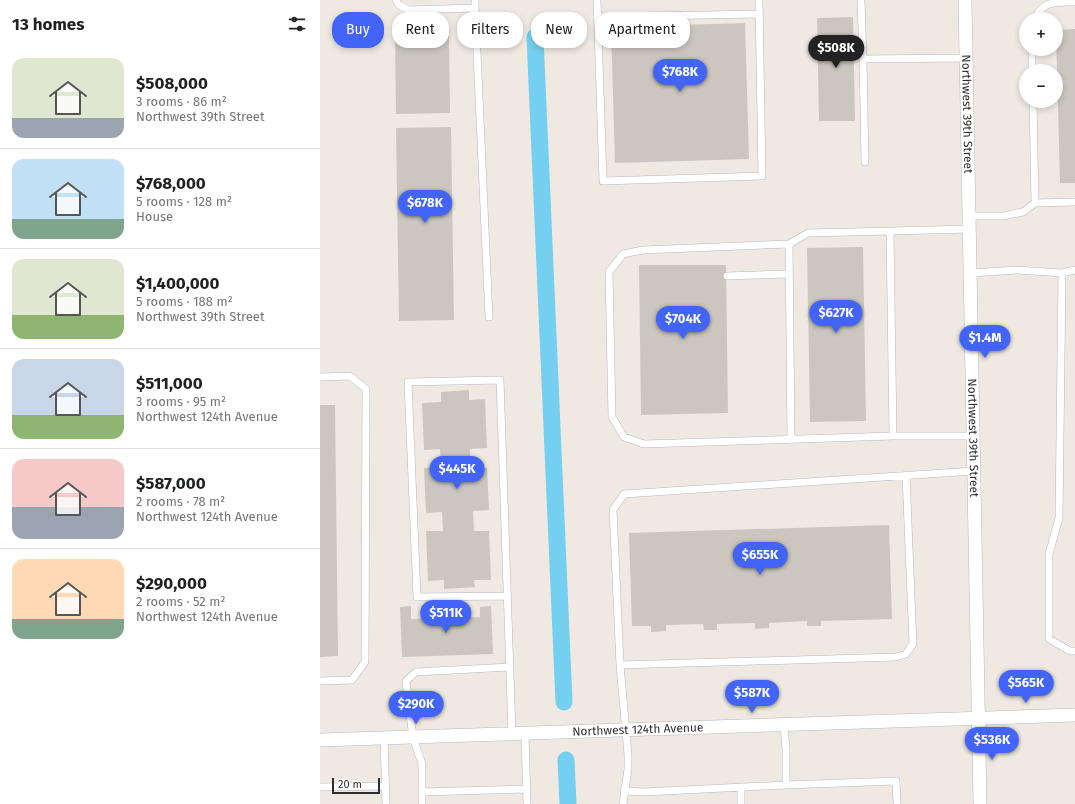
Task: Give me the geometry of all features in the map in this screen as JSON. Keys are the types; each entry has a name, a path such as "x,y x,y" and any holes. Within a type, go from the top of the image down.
{"street":[{"name":"Northwest 39th Street","path":"966,0 980,804"},
{"name":"Northwest 124th Avenue","path":"320,740 1075,715"}],"lane":[{"path":"396,0 399,5 409,10 475,8"},
{"path":"475,0 489,317"},
{"path":"597,0 597,12"},
{"path":"598,48 604,181 762,176 759,0"},
{"path":"861,0 865,162"},
{"path":"1038,12 1052,2 1075,2"},
{"path":"690,15 759,14"},
{"path":"863,59 967,58"},
{"path":"1033,108 1035,203"},
{"path":"974,436 893,436 644,444 624,437 612,417 609,272 623,254 643,250 789,244 808,233 890,231 970,223 1023,212 1035,203 1075,202"},
{"path":"890,231 893,436"},
{"path":"789,244 791,439"},
{"path":"971,273 1018,270 1062,273 1075,270"},
{"path":"1062,273 1059,518 1049,554 1049,639 1070,651 1075,651"},
{"path":"727,276 789,274"},
{"path":"320,377 350,376 366,389 365,662 352,680 320,681"},
{"path":"508,596 417,597 408,382 500,380 508,596 512,734"},
{"path":"623,804 628,769 620,665 613,510 624,494 974,471"},
{"path":"620,665 896,657 906,654 912,644 906,476"},
{"path":"422,804 422,764 413,738 406,681 416,672 510,667"},
{"path":"784,725 786,785"},
{"path":"525,733 527,804"},
{"path":"384,738 386,804"},
{"path":"624,791 644,792 896,781 897,804"},
{"path":"320,787 385,786"},
{"path":"741,787 741,804"},
{"path":"422,792 526,789"}],"building":[{"path":"853,17 855,121 819,121 817,18"},
{"path":"745,23 749,159 615,163 612,48 690,48 690,25"},
{"path":"1075,29 1075,183 1060,183 1058,108 1063,108 1063,64 1057,64 1057,56 1063,56 1063,30"},
{"path":"449,36 450,113 396,114 395,48 449,48"},
{"path":"451,127 454,320 399,321 396,128"},
{"path":"863,247 866,421 810,422 807,248"},
{"path":"639,265 726,265 728,413 641,415"},
{"path":"469,390 469,400 485,399 487,448 470,449 471,469 487,468 489,510 473,511 474,531 489,531 491,580 474,580 475,587 444,589 444,580 428,581 426,531 443,531 442,512 426,513 424,468 441,467 440,449 424,450 422,403 441,402 441,392"},
{"path":"320,405 335,405 338,656 320,657"},
{"path":"889,525 892,619 821,621 821,626 807,626 807,621 769,623 769,628 755,629 755,623 717,624 717,630 704,630 703,624 666,625 666,631 651,632 651,626 632,626 629,533"},
{"path":"411,606 411,619 444,618 444,608 454,607 455,618 480,617 480,607 491,606 493,654 402,657 400,607"}],"waterway":[{"path":"535,48 564,702"},
{"path":"566,760 568,804"}]}
